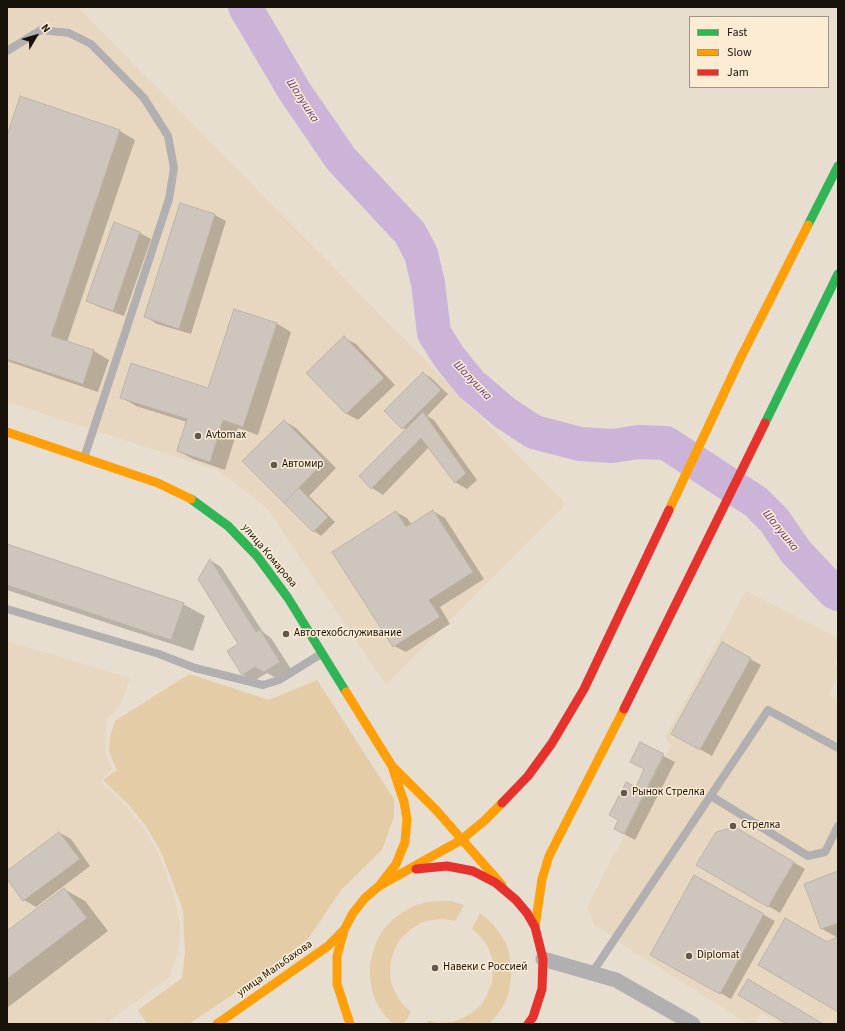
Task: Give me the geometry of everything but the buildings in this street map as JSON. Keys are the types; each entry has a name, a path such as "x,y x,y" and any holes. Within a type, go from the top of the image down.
{"main road":[{"path":"351,1024 337,984 337,956 344,930 353,913 365,898 379,886 461,840 494,812 528,776 552,743 584,688 740,360 838,166"},
{"path":"534,927 542,879 549,856 622,714 838,274"},
{"name":"улица Комарова","path":"7,432 158,483 192,499 228,526 257,556 288,598 392,766"},
{"path":"392,766 436,810 461,840 527,912 540,943 543,959 542,989 533,1017 528,1024"},
{"path":"379,886 396,864 405,842 407,818 404,802 392,766"},
{"path":"396,876 421,868 447,866 473,871 496,883 516,900"},
{"name":"улица Мальбахова","path":"217,1024 328,946 344,930"}],"street":[{"path":"543,959 616,980 693,1024"}],"lane":[{"path":"7,51 41,30 69,33 91,44 144,98 168,136 174,168 169,199 84,458"},
{"path":"7,609 159,654 195,668 263,685 279,680 322,653"},
{"path":"592,973 768,710 838,748"},
{"path":"711,796 808,856 825,852 838,826"}],"shaded area":[{"path":"7,7 78,7 566,504 386,685 267,508 217,470 7,402"},
{"name":"Стрелка","path":"746,591 838,638 838,656 834,664 838,666 838,676 829,695 838,699 838,1024 781,1024 761,1013 755,1024 749,1024 626,947 594,924 587,907 671,745 665,737"},
{"path":"7,641 130,678 121,704 107,719 105,753 113,769 100,781 127,807 143,828 158,852 173,892 180,924 179,948 170,977 105,1024 7,1024"},
{"path":"189,674 269,700 317,680 394,799 394,817 382,850 342,889 308,939 232,995 189,1024 147,1024 138,1010 182,978 185,952 183,910 161,852 146,826 130,806 103,780 117,770 109,752 110,736 115,721"},
{"path":"451,901 464,905 455,921 443,919 420,923 401,938 395,948 391,960 391,983 402,1004 411,1012 404,1024 393,1024 376,1002 372,990 370,964 377,940 392,920 403,912 426,902"},
{"path":"480,913 490,921 498,931 505,941 509,953 511,978 505,1003 489,1024 426,1024 428,1021 440,1023 452,1022 463,1018 482,1004 488,993 492,982 492,958 488,947 481,937 472,929"}],"waterway":[{"name":"Шалушка","path":"245,7 295,92 341,159 410,233 421,254 428,283 434,333 449,357 471,384 505,413 534,432 580,444 612,446 639,442 666,443 756,502 774,520 796,552 834,592 838,594"}],"traffic: fast":[{"path":"808,225 838,166"},
{"path":"765,423 838,274"},
{"path":"191,499 228,526 257,556 288,598 346,692"}],"traffic: slow":[{"path":"669,510 740,359 808,225"},
{"path":"7,432 158,483 191,499"},
{"path":"346,692 392,766 404,802 407,819 405,842 396,864 379,886"},
{"path":"535,927 542,879 549,856 624,709"},
{"path":"394,768 436,810 502,885"},
{"path":"350,1024 337,984 337,956 344,930 353,913 365,898 379,886 461,840 484,821 502,803"},
{"path":"217,1024 328,946 344,930"}],"traffic: jam":[{"path":"624,709 765,423"},
{"path":"502,803 528,776 552,743 584,689 669,510"},
{"path":"416,869 447,866 473,871 496,883 516,900 527,913 535,927 543,959 542,989 533,1017 528,1024"}],"place":[{"name":"Avtomax","path":"198,436"},
{"name":"Автомир","path":"274,465"},
{"name":"Автотехобслуживание","path":"286,634"},
{"name":"Рынок Стрелка","path":"624,793"},
{"name":"Стрелка","path":"733,826"},
{"name":"Diplomat","path":"689,956"},
{"name":"Навеки с Россией","path":"435,968"}]}
